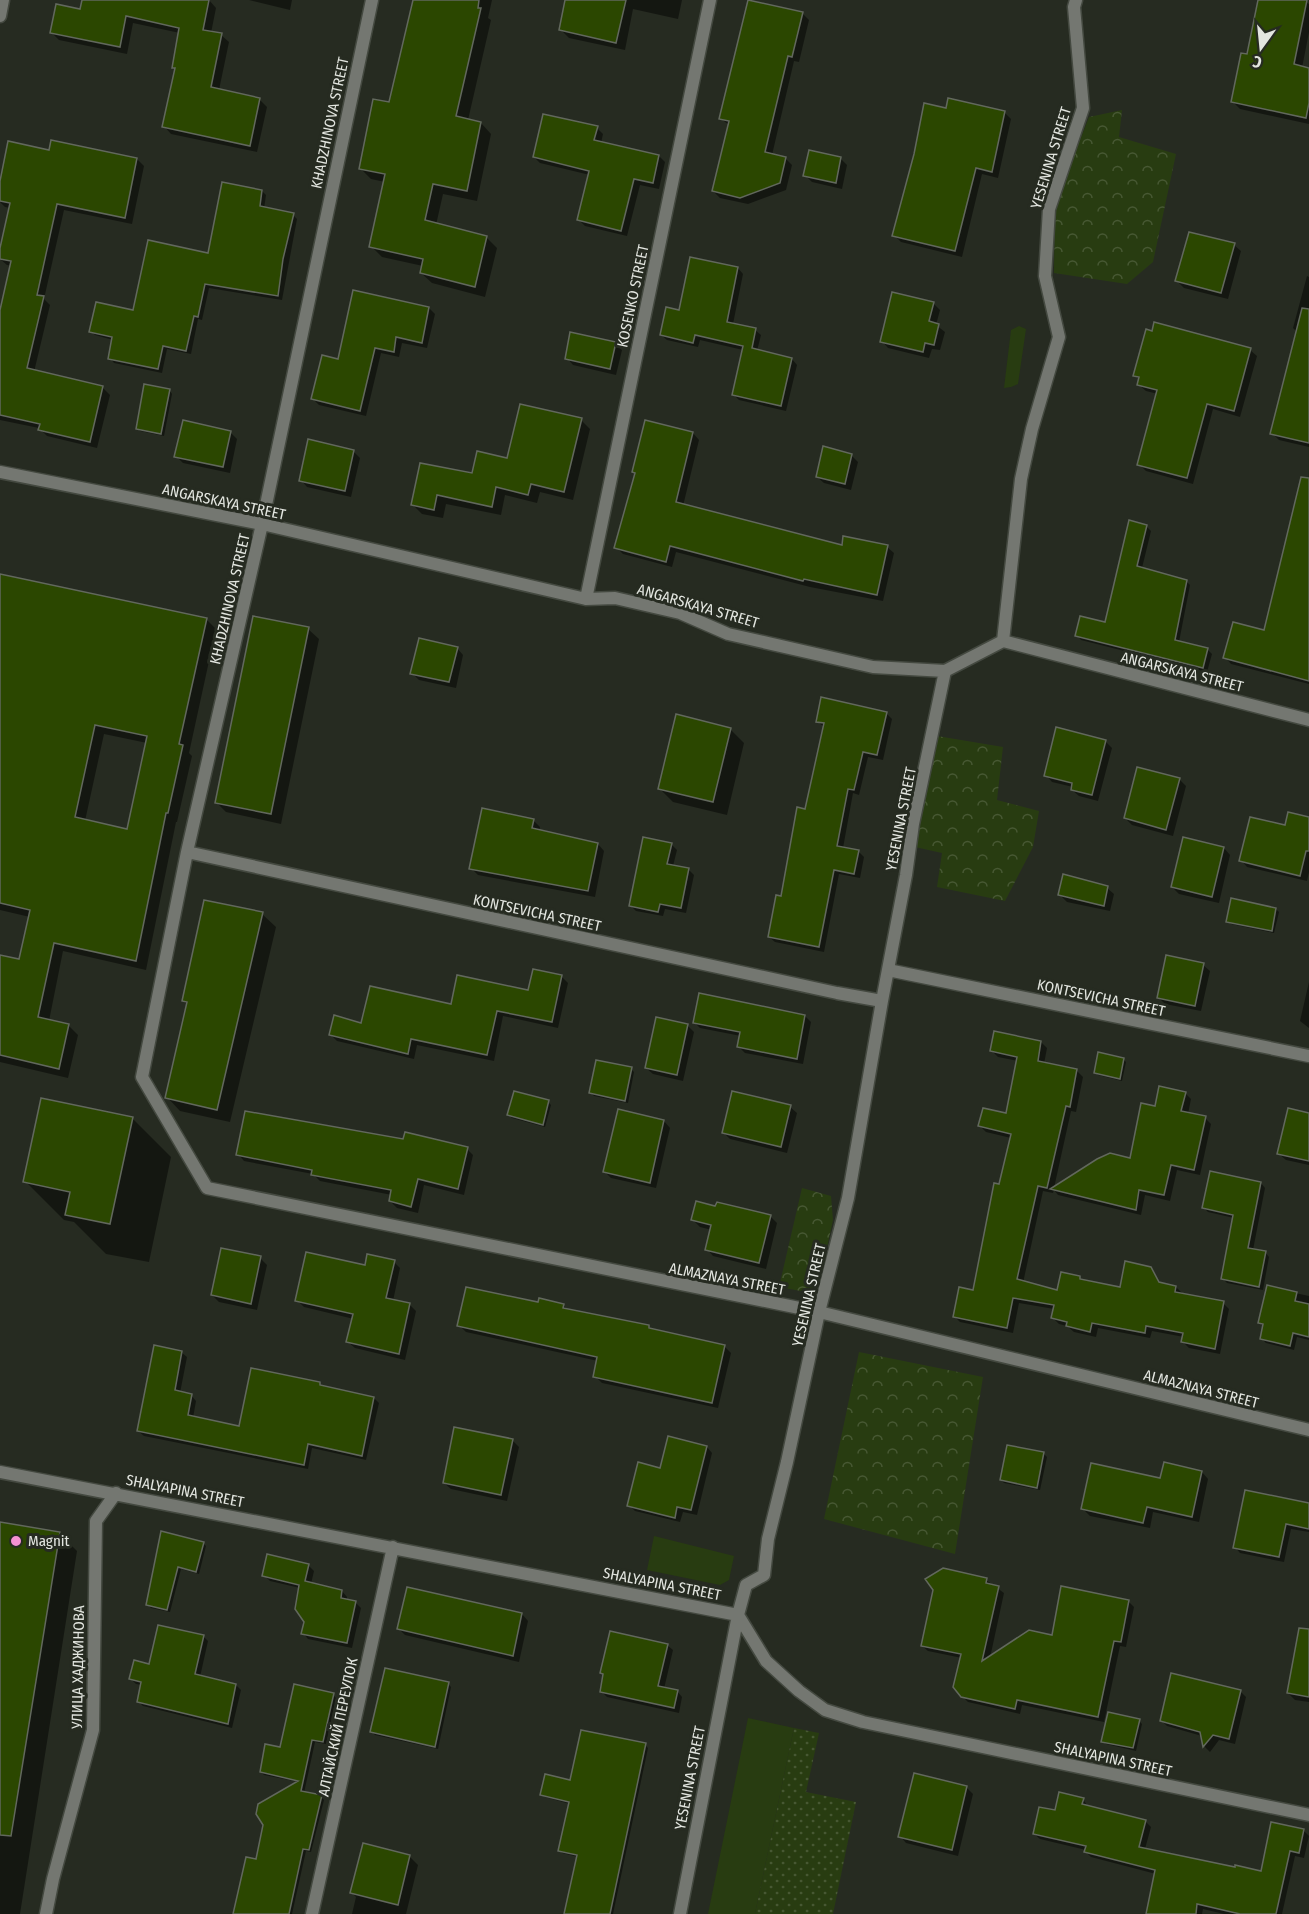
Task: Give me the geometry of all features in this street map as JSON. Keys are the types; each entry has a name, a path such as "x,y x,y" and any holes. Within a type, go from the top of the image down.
{"street":[{"path":"0,16 3,0"},
{"name":"KHADZHINOVA STREET","path":"207,1188 141,1077 187,852 262,524 372,0"},
{"name":"KOSENKO STREET","path":"586,599 710,0"},
{"name":"YESENINA STREET","path":"1003,641 1021,479 1032,429 1059,337 1046,276 1049,209 1083,108 1074,8 1076,0"},
{"name":"ANGARSKAYA STREET","path":"0,472 262,524 586,599 615,598 680,613 728,634 873,667 945,671"},
{"path":"945,671 1003,641"},
{"name":"ANGARSKAYA STREET","path":"1003,641 1309,720"},
{"name":"YESENINA STREET","path":"680,1914 738,1615 746,1585 764,1575 768,1539 819,1312 848,1198 906,875 913,824 945,671"},
{"name":"KONTSEVICHA STREET","path":"187,852 882,1001"},
{"name":"KONTSEVICHA STREET","path":"888,970 1309,1056"},
{"name":"ALMAZNAYA STREET","path":"207,1188 819,1312 1309,1430"},
{"name":"SHALYAPINA STREET","path":"0,1472 738,1615 766,1661 799,1691 825,1710 863,1722 1309,1815"},
{"name":"УЛИЦА ХАДЖИНОВА","path":"46,1914 93,1730 96,1521 116,1493"},
{"name":"АЛТАЙСКИЙ ПЕРЕУЛОК","path":"312,1914 393,1547"}],"green space":[{"path":"1122,110 1119,137 1176,154 1153,262 1127,284 1054,273 1055,204 1089,117"},
{"path":"1019,326 1026,329 1018,384 1004,388 1011,330"},
{"path":"937,736 1003,747 997,800 1039,811 1033,847 1005,901 937,887 942,853 915,847"},
{"path":"802,1188 831,1196 833,1220 817,1294 779,1287"},
{"path":"859,1352 983,1377 955,1554 824,1519"},
{"path":"654,1536 734,1556 729,1580 720,1585 647,1570"},
{"path":"748,1718 794,1728 755,1914 708,1914"},
{"path":"794,1728 819,1733 806,1792 856,1802 833,1914 755,1914"}],"building":[{"path":"82,0 209,0 203,30 222,33 211,87 260,98 250,146 162,127 175,68 172,68 179,28 126,16 120,47 50,33 56,4 80,9"},
{"path":"413,0 479,0 478,8 481,8 456,116 481,122 467,191 433,184 425,220 487,236 475,287 420,273 423,259 369,247 385,174 359,169 373,99 389,102"},
{"path":"565,0 626,0 616,43 559,30"},
{"path":"748,0 803,12 792,57 788,56 765,152 786,157 780,183 740,198 712,191 729,121 719,119"},
{"path":"1258,0 1307,0 1294,64 1309,68 1309,103 1306,118 1231,102 1241,53 1247,54"},
{"path":"948,98 1005,111 992,172 976,168 955,251 892,236 914,154 924,103 946,108"},
{"path":"543,114 598,126 594,140 659,155 653,183 634,179 621,231 577,220 589,171 533,157"},
{"path":"51,140 137,158 125,218 57,204 37,295 44,296 27,368 103,386 90,442 38,430 40,424 0,415 0,310 11,261 0,259 0,248 10,203 0,201 0,181 8,141 49,150"},
{"path":"809,150 841,157 836,183 803,176"},
{"path":"222,182 262,190 260,206 294,213 283,259 278,296 205,284 198,317 194,316 186,351 163,346 158,369 108,359 112,337 89,332 96,302 133,310 148,240 208,253"},
{"path":"1189,232 1235,243 1221,293 1175,281"},
{"path":"690,257 738,267 727,322 756,328 752,348 792,358 781,406 732,395 743,346 695,335 693,343 660,335 666,307 679,310"},
{"path":"353,290 429,307 422,343 396,337 394,352 375,348 360,411 311,399 322,355 338,359"},
{"path":"892,292 934,302 929,321 939,324 934,345 925,343 923,352 880,342"},
{"path":"1302,308 1309,309 1309,443 1270,434"},
{"path":"1154,322 1251,348 1234,411 1207,404 1187,478 1137,465 1157,390 1137,385 1139,377 1133,376 1146,329 1152,331"},
{"path":"570,332 616,342 610,369 565,359"},
{"path":"144,384 170,389 161,434 136,429"},
{"path":"520,404 582,418 564,492 531,484 528,495 496,487 492,507 437,495 434,510 411,505 420,463 472,473 477,451 507,458"},
{"path":"183,420 231,431 223,467 174,457"},
{"path":"645,420 693,432 676,502 842,545 843,536 888,545 877,595 804,579 803,581 670,546 666,562 614,548 635,473 632,472"},
{"path":"308,439 354,450 345,491 299,481"},
{"path":"823,446 852,454 845,484 816,477"},
{"path":"1301,477 1309,478 1309,681 1223,658 1233,622 1264,630"},
{"path":"1129,520 1147,525 1137,566 1187,580 1175,640 1208,648 1203,668 1075,636 1080,616 1105,622"},
{"path":"0,574 207,618 179,744 183,745 168,813 166,813 136,961 54,943 38,1017 69,1024 59,1069 0,1055 0,955 19,959 30,910 0,903","holes":["95,725 147,736 127,829 75,817"]},
{"path":"253,616 309,627 271,814 215,803"},
{"path":"419,638 458,647 449,682 410,674"},
{"path":"821,697 887,712 877,755 863,752 854,790 848,789 837,846 859,850 854,874 834,870 819,947 768,937 776,895 781,896 797,807 805,809 824,723 816,722"},
{"path":"676,714 731,728 713,802 658,789"},
{"path":"1056,727 1106,740 1092,795 1071,790 1072,783 1044,776"},
{"path":"1137,767 1180,778 1166,830 1124,818"},
{"path":"482,808 534,819 532,828 598,843 588,891 469,869"},
{"path":"1288,812 1309,817 1309,851 1306,851 1300,876 1239,861 1250,817 1285,825"},
{"path":"643,837 672,843 667,864 689,868 681,908 660,904 658,912 629,906"},
{"path":"1183,837 1224,847 1212,897 1171,887"},
{"path":"1063,874 1108,886 1104,906 1058,895"},
{"path":"1231,898 1276,908 1272,931 1226,922"},
{"path":"204,900 263,912 217,1110 165,1098 187,1002 182,1001"},
{"path":"1166,955 1204,963 1195,1006 1157,998"},
{"path":"533,969 562,975 552,1022 497,1011 487,1055 411,1039 408,1054 329,1035 334,1015 361,1023 370,986 451,1004 457,975 528,990"},
{"path":"699,993 805,1015 797,1059 737,1047 740,1032 693,1023"},
{"path":"656,1017 688,1024 677,1075 645,1068"},
{"path":"994,1031 1041,1041 1038,1061 1077,1069 1070,1107 1066,1106 1047,1188 1038,1186 1017,1279 1057,1290 1061,1272 1080,1276 1080,1279 1120,1287 1125,1261 1151,1267 1159,1282 1176,1286 1175,1292 1224,1301 1215,1349 1181,1342 1183,1333 1146,1326 1145,1333 1092,1323 1090,1332 1066,1326 1067,1322 1051,1318 1054,1305 1013,1298 1007,1328 953,1317 959,1287 973,1290 994,1183 999,1184 1011,1134 978,1126 983,1108 1006,1113 1017,1057 990,1051"},
{"path":"1098,1052 1124,1058 1120,1079 1094,1073"},
{"path":"596,1060 632,1067 625,1101 589,1093"},
{"path":"1159,1086 1186,1092 1181,1111 1206,1116 1194,1170 1171,1165 1164,1195 1139,1190 1136,1210 1050,1189 1110,1153 1130,1158 1141,1103 1155,1106"},
{"path":"514,1091 549,1100 543,1125 507,1115"},
{"path":"732,1091 791,1105 781,1147 722,1133"},
{"path":"41,1098 133,1117 110,1224 65,1215 70,1192 23,1182"},
{"path":"1288,1108 1309,1113 1309,1161 1277,1154"},
{"path":"618,1109 664,1120 650,1183 603,1172"},
{"path":"245,1111 403,1139 405,1132 468,1147 458,1189 418,1179 411,1207 389,1201 391,1190 311,1175 312,1170 236,1155"},
{"path":"1210,1171 1261,1182 1248,1248 1266,1251 1259,1287 1221,1279 1233,1215 1202,1208"},
{"path":"696,1201 715,1206 717,1202 771,1215 759,1263 705,1250 711,1225 691,1220"},
{"path":"221,1248 261,1256 251,1304 211,1295"},
{"path":"306,1252 365,1265 367,1254 395,1260 386,1298 410,1303 399,1354 346,1342 353,1314 295,1301"},
{"path":"1267,1285 1297,1292 1295,1301 1309,1304 1309,1337 1293,1333 1290,1346 1260,1339 1263,1324 1258,1323"},
{"path":"466,1287 538,1302 539,1298 564,1304 563,1308 649,1325 649,1328 725,1345 712,1403 593,1377 597,1357 457,1326"},
{"path":"154,1345 182,1351 175,1390 192,1394 188,1415 239,1426 251,1368 320,1382 320,1385 374,1397 362,1456 308,1444 304,1465 137,1431"},
{"path":"454,1427 513,1439 501,1495 443,1483"},
{"path":"668,1436 707,1446 691,1510 677,1507 675,1518 627,1506 638,1462 660,1468"},
{"path":"1007,1445 1044,1452 1037,1488 1000,1480"},
{"path":"1164,1462 1202,1471 1192,1517 1147,1507 1143,1523 1081,1509 1091,1463 1160,1478"},
{"path":"1245,1490 1309,1503 1309,1529 1286,1524 1279,1557 1233,1548"},
{"path":"0,1522 60,1532 11,1836 0,1835"},
{"path":"161,1531 204,1542 196,1572 178,1567 167,1610 146,1605"},
{"path":"267,1554 309,1564 305,1581 342,1590 341,1598 356,1601 347,1643 301,1634 304,1622 295,1609 299,1585 262,1576"},
{"path":"943,1568 987,1578 986,1583 999,1586 982,1661 1029,1630 1052,1635 1061,1586 1129,1600 1121,1642 1114,1641 1098,1717 1017,1700 1015,1709 961,1697 953,1687 961,1654 921,1646 933,1590 925,1579"},
{"path":"407,1587 522,1613 513,1656 397,1629"},
{"path":"158,1625 204,1635 195,1674 236,1684 228,1724 137,1702 141,1682 129,1679 134,1660 149,1664"},
{"path":"1299,1628 1309,1629 1309,1697 1287,1693"},
{"path":"610,1631 668,1644 658,1686 678,1690 674,1708 600,1692 603,1674 600,1673"},
{"path":"385,1668 449,1682 435,1747 370,1732"},
{"path":"1171,1673 1241,1690 1229,1739 1213,1735 1203,1747 1200,1732 1160,1721"},
{"path":"294,1684 334,1693 323,1742 312,1740 301,1791 322,1795 309,1850 303,1849 289,1914 233,1914 246,1857 256,1859 263,1825 256,1814 258,1804 298,1781 260,1772 265,1744 280,1747"},
{"path":"1108,1712 1140,1719 1133,1748 1101,1742"},
{"path":"581,1730 646,1743 610,1914 564,1914 577,1855 558,1851 569,1802 540,1795 545,1774 570,1780"},
{"path":"914,1773 967,1786 952,1850 898,1837"},
{"path":"1059,1792 1084,1798 1082,1804 1146,1820 1139,1847 1261,1871 1271,1822 1304,1829 1299,1853 1290,1851 1276,1914 1240,1914 1197,1904 1196,1914 1146,1914 1155,1870 1084,1852 1086,1846 1033,1834 1039,1807 1055,1810"},
{"path":"363,1843 410,1855 398,1905 350,1893"}],"place":[{"name":"Magnit","path":"16,1541"}]}
